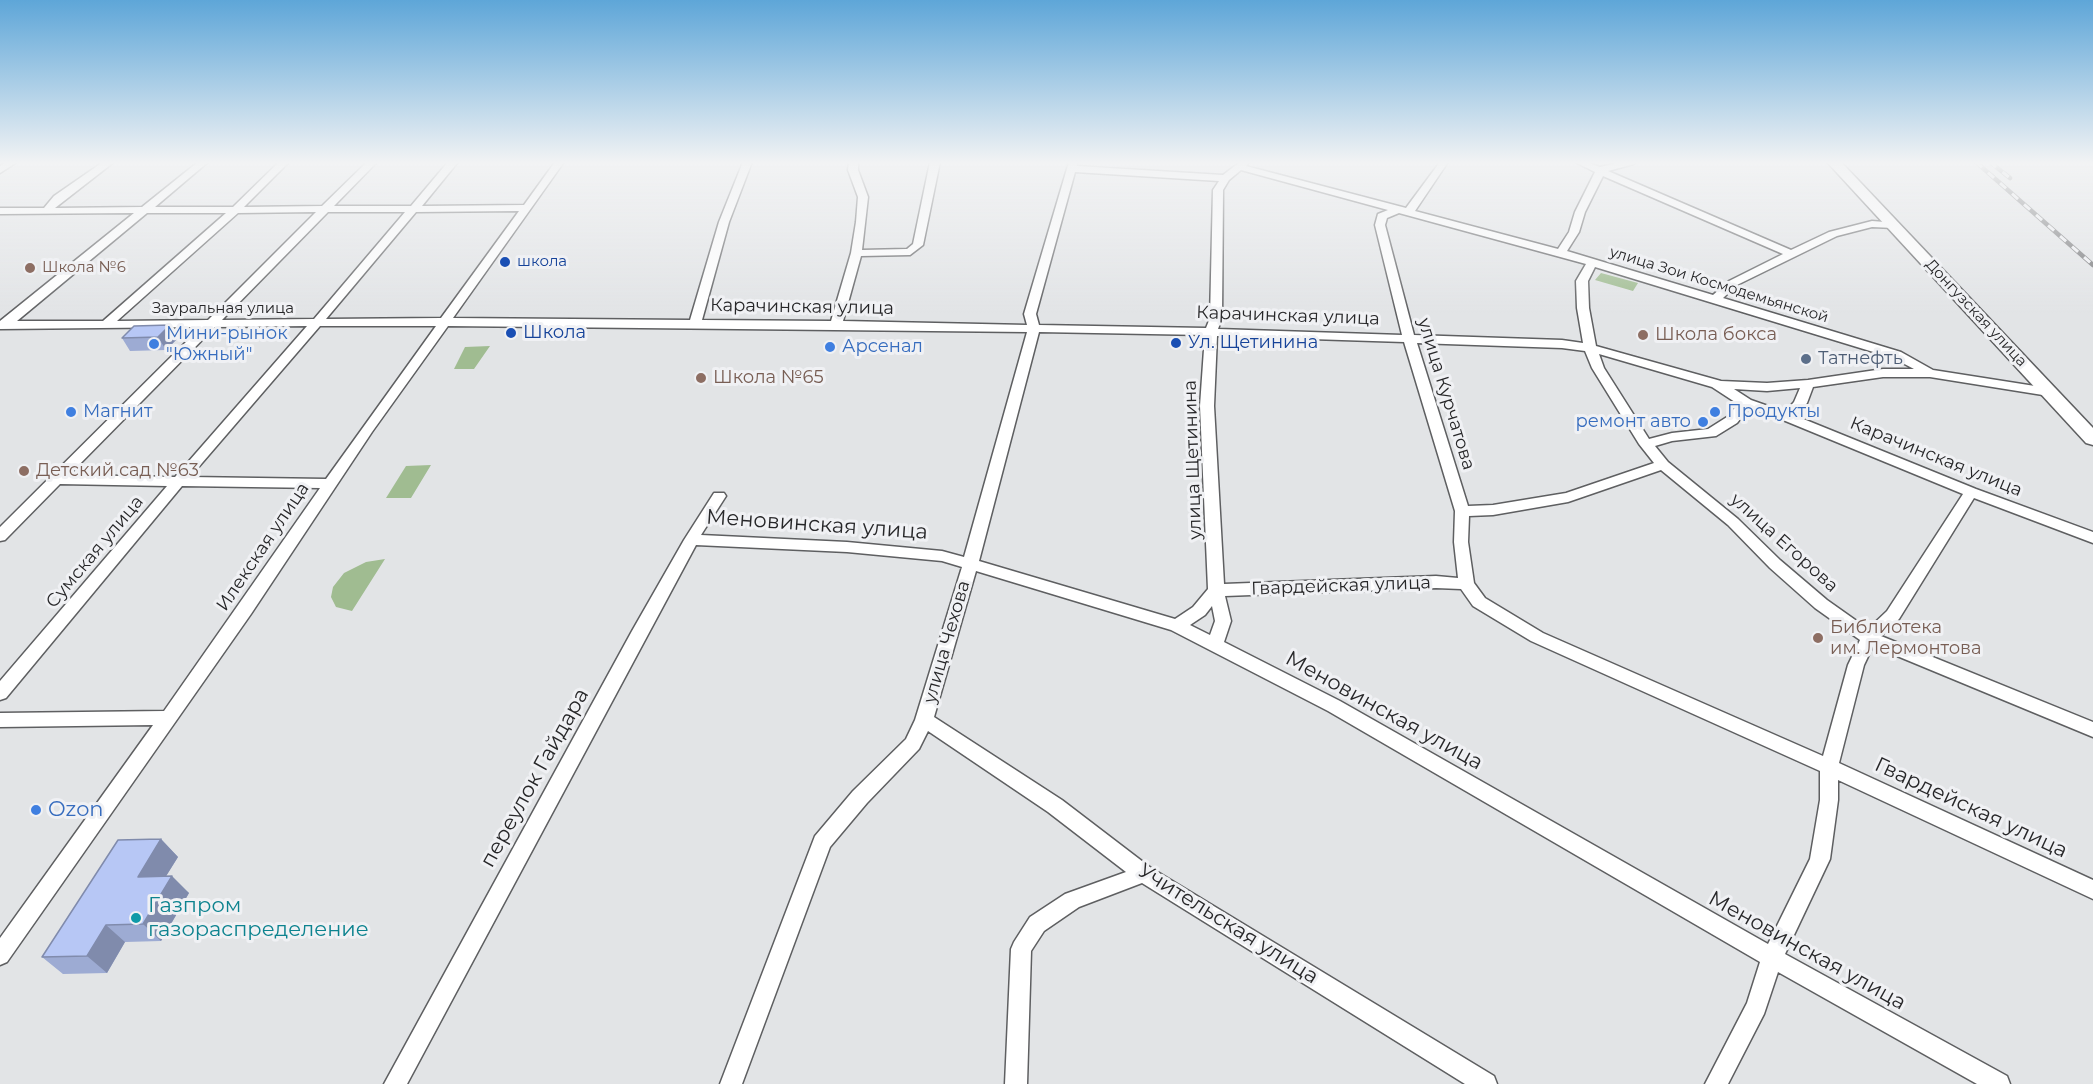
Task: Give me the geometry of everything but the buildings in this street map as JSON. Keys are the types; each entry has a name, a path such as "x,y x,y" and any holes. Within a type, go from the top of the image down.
{"highway":[{"name":"Донгузская улица","path":"1882,213 2093,439"}],"street":[{"path":"2,326 139,213"},
{"path":"106,324 232,213"},
{"path":"0,536 320,213"},
{"name":"Сумская улица","path":"0,693 408,213"},
{"name":"Илекская улица","path":"0,956 245,610 329,484 524,213"},
{"path":"695,324 728,213"},
{"path":"836,325 856,253 861,213"},
{"path":"856,253 910,252 918,245 925,213"},
{"name":"улица Чехова","path":"731,1084 822,842 860,797 913,744 924,720 970,565 1034,328 1030,314 1059,213"},
{"name":"улица Щетинина","path":"1214,646 1223,621 1216,590 1207,406 1211,332 1216,318 1218,213"},
{"name":"улица Курчатова","path":"1380,213 1380,225 1409,338 1462,511 1461,542 1466,584"},
{"path":"1382,216 1395,213"},
{"name":"улица Зои Космодемьянской","path":"1413,213 1561,253 1897,355 1930,373 2049,392"},
{"path":"1561,253 1575,232 1580,213"},
{"path":"1694,213 1793,255"},
{"path":"1715,300 1733,284 1833,234 1872,224 1894,225"},
{"name":"улица Егорова","path":"1592,264 1582,281 1583,308 1590,348 1598,369 1646,444 1663,465 1733,522 1775,564 1821,604 1869,638 2093,729"},
{"name":"Карачинская улица","path":"445,322 836,325 1211,332 1540,343 1590,348 1717,384 1746,403 1788,417 1971,492 2093,538"},
{"name":"Зауральная улица","path":"2,326 445,322"},
{"path":"1717,384 1767,387 1808,384 1876,373 1930,373"},
{"path":"1788,417 1800,403 1808,384"},
{"path":"1646,444 1672,437 1711,433 1732,420 1746,403"},
{"path":"1462,511 1493,510 1568,497 1663,465"},
{"path":"56,479 329,484"},
{"path":"1716,1084 1756,1007 1772,958 1820,859 1829,800 1829,766 1856,665 1869,638 1893,615 1971,492"},
{"name":"переулок Гайдара","path":"395,1084 691,540 719,496"},
{"name":"Меновинская улица","path":"691,540 848,547 942,556 1177,627 1334,706 1772,958 1999,1084"},
{"name":"Гвардейская улица","path":"1216,590 1269,590 1436,582 1466,584 1479,602 1537,637 1829,766 2093,890"},
{"path":"1177,627 1199,611 1216,590"},
{"path":"0,720 167,718"},
{"name":"Учительская улица","path":"924,720 1055,806 1144,874 1486,1084"},
{"path":"1016,1084 1021,949 1037,924 1072,900 1144,874"}],"green space":[{"path":"1601,273 1638,283 1633,291 1595,280"},
{"path":"490,346 474,369 454,369 465,347"},
{"path":"431,465 411,498 386,498 406,466"},
{"path":"385,559 352,611 336,607 331,597 333,587 344,573 366,562"}],"railway":[{"path":"2033,213 2093,265"}],"place":[{"name":"школа","path":"505,262"},
{"name":"Школа №6","path":"30,268"},
{"name":"Школа","path":"511,333"},
{"name":"Школа бокса","path":"1643,335"},
{"name":"Ул. Щетинина","path":"1176,343"},
{"name":"Мини-рынок \"Южный\"","path":"154,344"},
{"name":"Арсенал","path":"830,347"},
{"name":"Татнефть","path":"1806,359"},
{"name":"Школа №65","path":"701,378"},
{"name":"Магнит","path":"71,412"},
{"name":"Продукты","path":"1715,412"},
{"name":"ремонт авто","path":"1703,422"},
{"name":"Детский сад №63","path":"24,471"},
{"name":"Библиотека им. Лермонтова","path":"1818,638"},
{"name":"Ozon","path":"36,810"},
{"name":"Газпром газораспределение","path":"136,918"}]}
